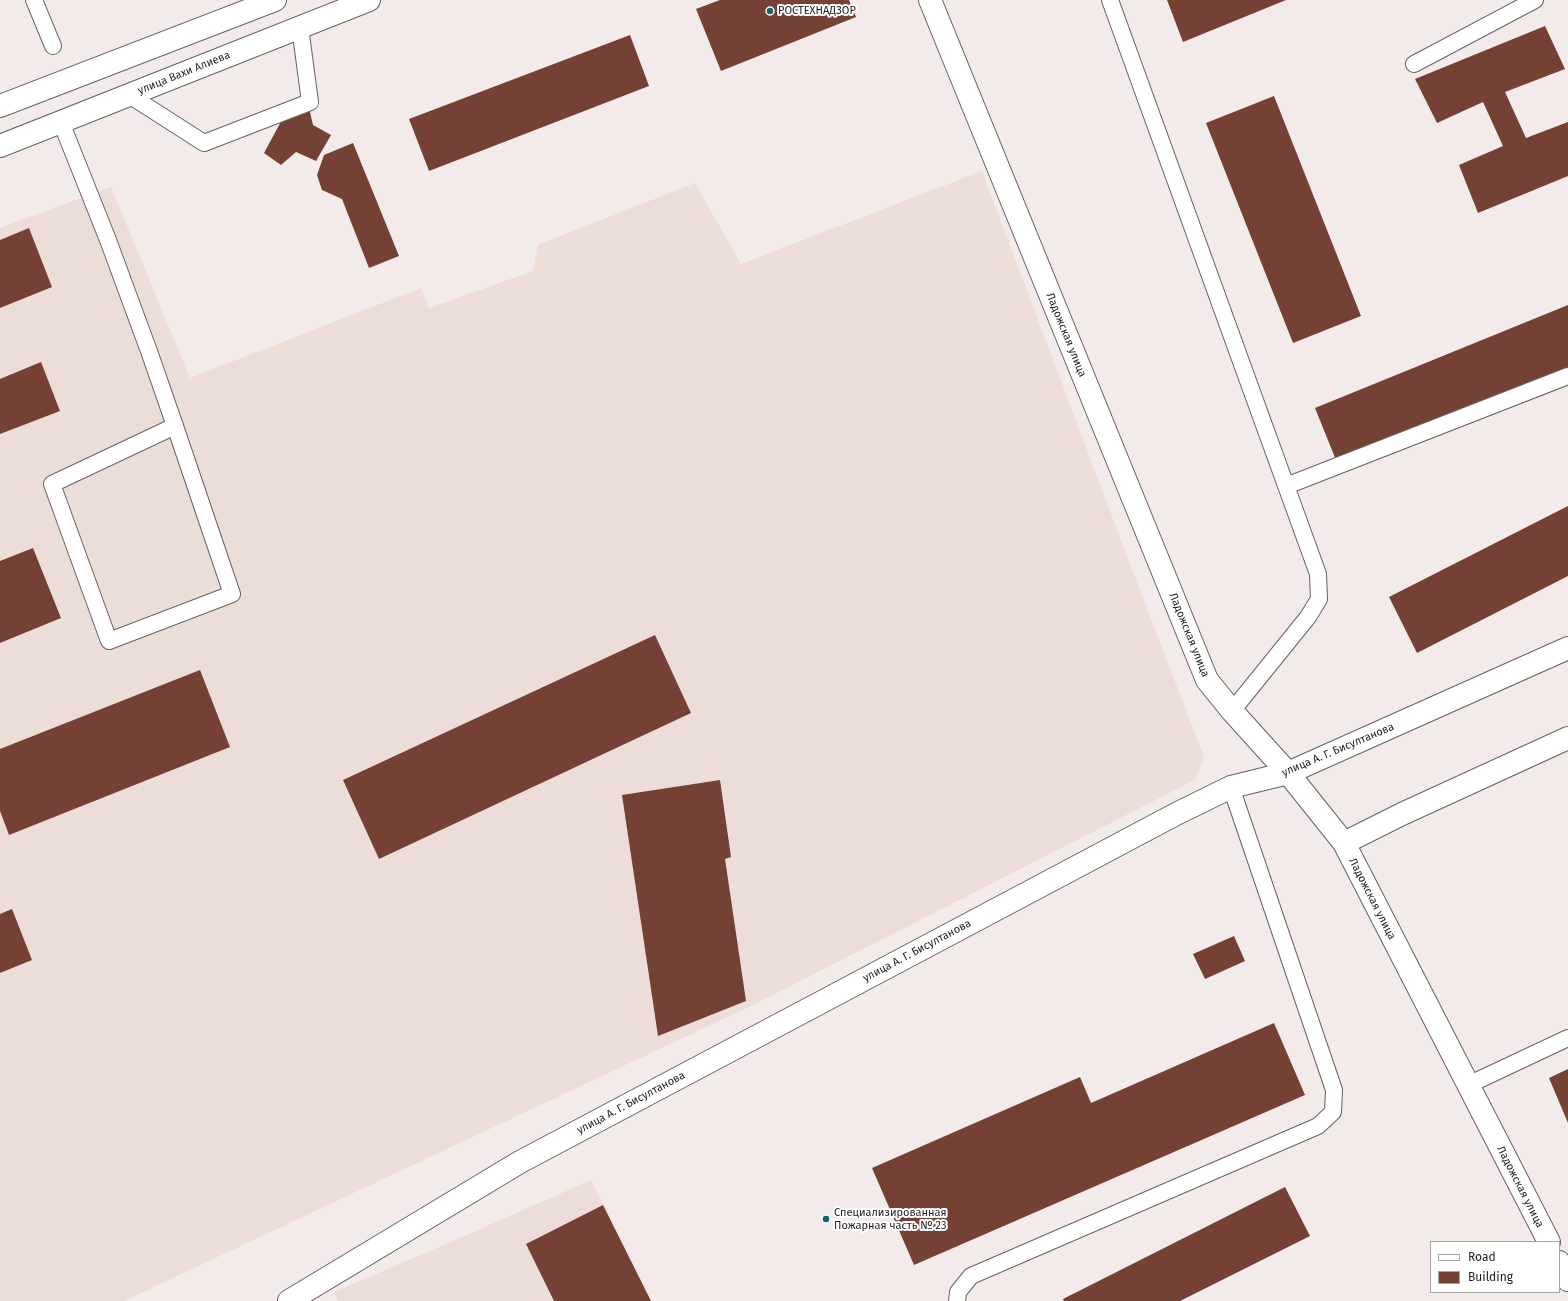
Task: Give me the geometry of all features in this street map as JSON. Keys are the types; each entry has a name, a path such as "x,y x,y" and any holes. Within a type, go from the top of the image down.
{"street":[{"path":"0,106 275,0"},
{"name":"улица Вахи Алиева","path":"0,146 369,0"},
{"name":"Ладожская улица","path":"930,0 1207,680 1232,712 1288,773 1344,843 1547,1241"},
{"name":"улица А. Г. Бисултанова","path":"289,1301 520,1162 1178,813 1231,787 1288,773 1568,648"},
{"path":"1344,843 1402,814 1568,738"},
{"path":"1560,1264 1568,1280"}],"lane":[{"path":"34,0 53,46"},
{"path":"1110,0 1318,574 1319,599 1308,617 1232,712"},
{"path":"1414,64 1535,0"},
{"path":"129,95 204,143 310,102 300,27"},
{"path":"61,122 108,240 150,354 175,426 232,594 108,641 52,484 175,426"},
{"path":"1286,486 1568,376"},
{"path":"957,1301 958,1292 971,1276 1318,1126 1333,1112 1334,1090 1231,787"},
{"path":"1468,1086 1568,1038"}],"shaded area":[{"path":"982,171 1204,757 1195,780 753,1005 124,1301 0,1301 0,228 111,187 190,378 421,288 429,308 533,271 538,245 695,183 741,264"},
{"path":"591,1180 651,1301 338,1301 334,1292"}],"building":[{"path":"720,0 849,0 856,17 721,71 696,9"},
{"path":"1167,0 1286,0 1183,42"},
{"path":"1545,26 1565,69 1505,92 1526,138 1568,122 1568,176 1478,213 1459,165 1503,146 1483,102 1437,123 1415,79"},
{"path":"630,35 649,86 429,171 409,119"},
{"path":"1274,96 1361,316 1293,343 1206,123"},
{"path":"291,103 310,112 313,125 331,135 316,161 296,152 281,165 264,153"},
{"path":"353,143 399,256 369,268 342,199 322,190 317,175 324,155"},
{"path":"29,228 52,287 0,308 0,240"},
{"path":"1568,305 1568,371 1338,465 1315,408"},
{"path":"41,362 60,411 0,434 0,379"},
{"path":"1568,506 1568,576 1417,653 1389,597"},
{"path":"33,548 61,618 0,643 0,561"},
{"path":"655,635 691,713 379,859 343,780"},
{"path":"200,670 230,747 9,835 0,811 0,749"},
{"path":"720,780 731,857 725,859 746,1001 658,1036 622,795"},
{"path":"12,909 32,960 0,973 0,914"},
{"path":"1234,936 1245,961 1205,979 1193,954"},
{"path":"1274,1023 1305,1095 914,1265 872,1168 1080,1077 1091,1103"},
{"path":"1568,1069 1568,1123 1549,1078"},
{"path":"1285,1187 1310,1236 1180,1301 1064,1301 1063,1299"},
{"path":"603,1205 651,1301 554,1301 526,1244"}],"place":[{"name":"РОСТЕХНАДЗОР","path":"770,11"},
{"name":"Специализированная Пожарная часть № 23","path":"826,1219"}]}
